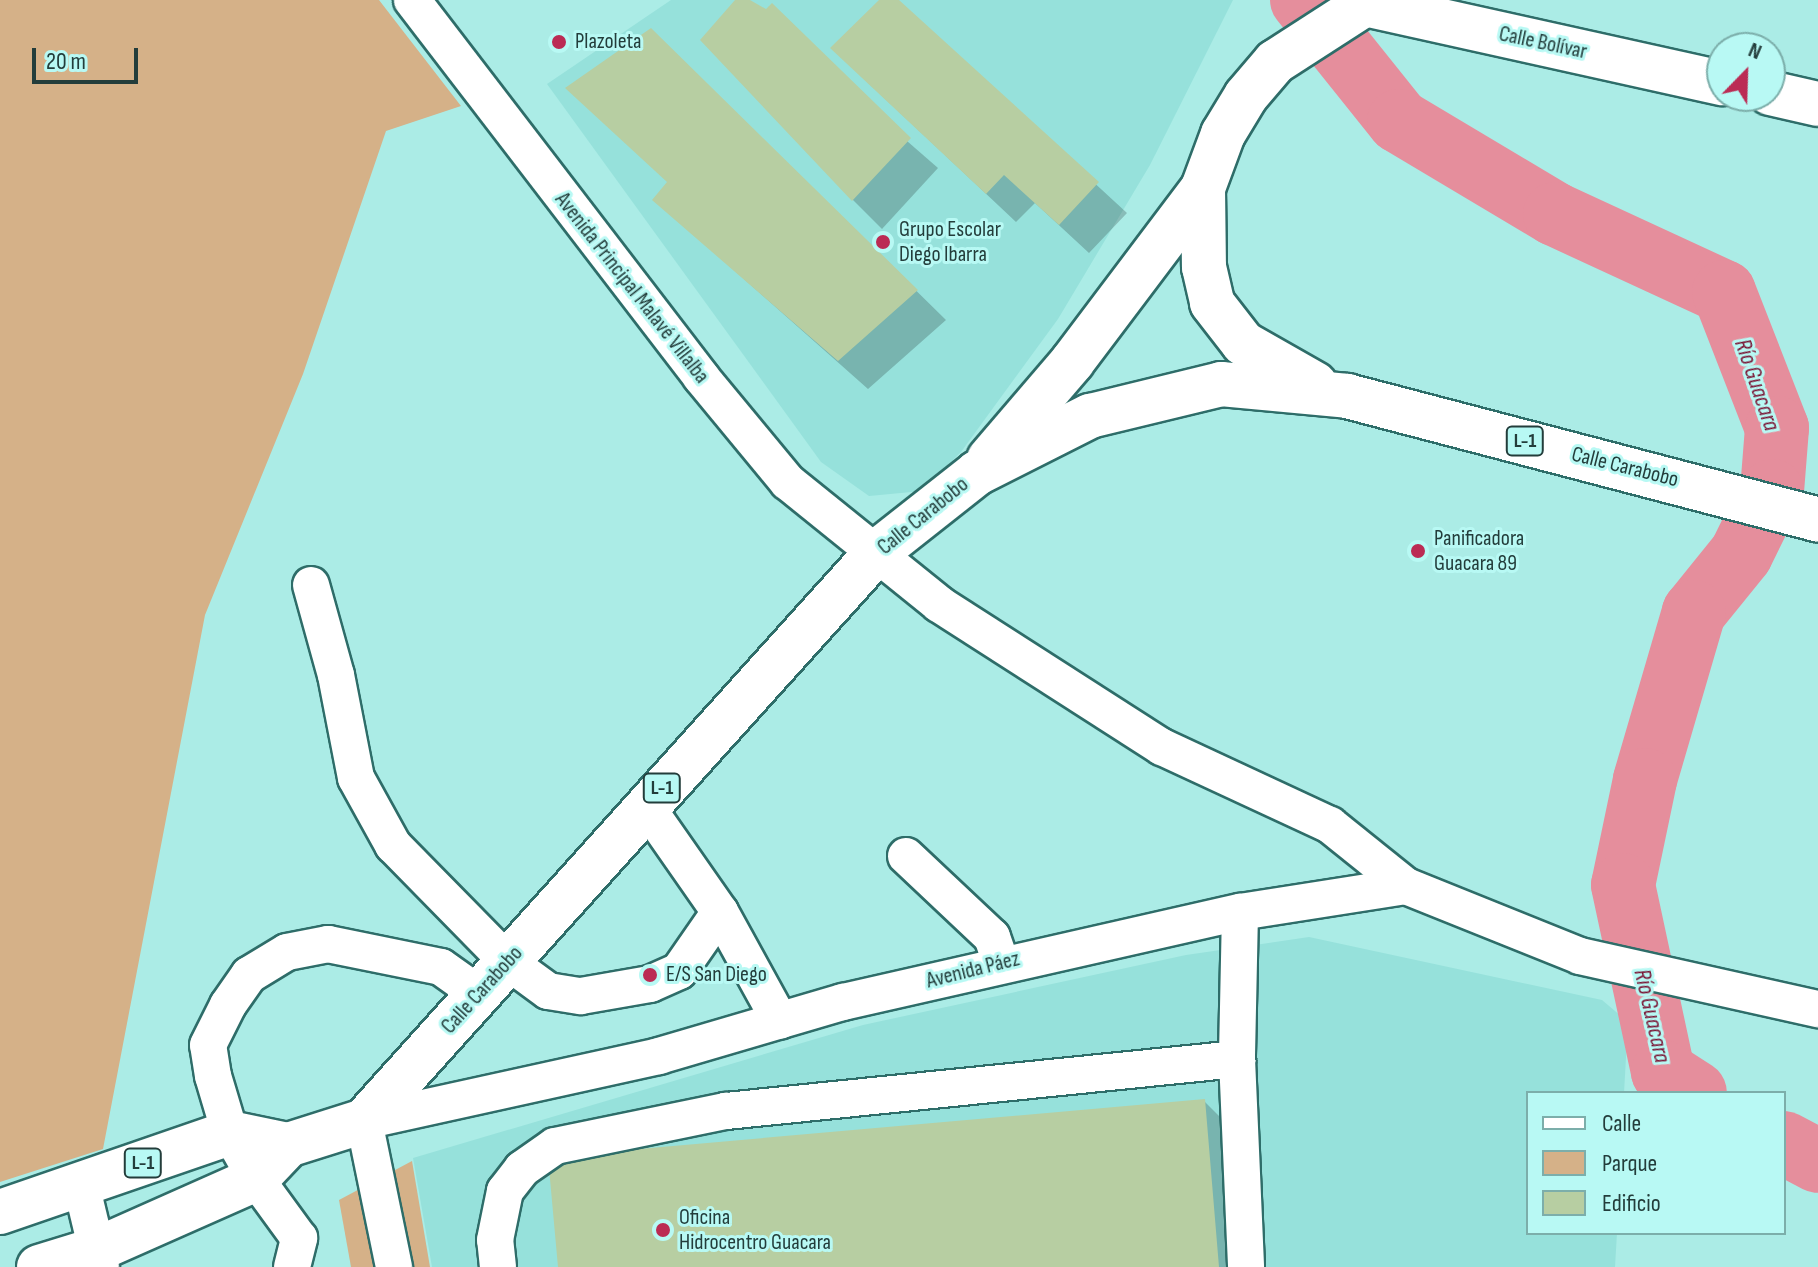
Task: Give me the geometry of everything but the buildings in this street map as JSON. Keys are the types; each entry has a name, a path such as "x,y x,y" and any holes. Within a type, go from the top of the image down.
{"main road":[{"name":"L-1","path":"977,473 1072,362 1203,188 1223,134 1275,62 1355,8"},
{"name":"Calle Bolívar","path":"1355,8 1706,80"},
{"path":"1786,97 1818,104"},
{"name":"L-1","path":"1203,188 1204,267 1212,303 1243,343 1289,374 1347,396"},
{"name":"Calle Carabobo","path":"364,1121 877,552 977,473 1090,416 1221,384 1347,396 1702,486 1817,520"},
{"path":"39,1267 99,1258 256,1179 288,1145 364,1121"},
{"name":"L-1","path":"0,1212 230,1133"},
{"path":"230,1133 288,1145"}],"street":[{"name":"Avenida Principal Malavé Villalba","path":"412,0 701,377 788,482 939,604 1162,747 1330,825 1406,886"},
{"path":"311,585 336,675 356,778 393,845 507,961 548,991 581,996 650,984 679,971 720,912"},
{"path":"646,806 720,912 780,1021"},
{"path":"906,856 992,937 1001,963"},
{"path":"1406,886 1580,956 1699,979 1818,1009"},
{"name":"Avenida Páez","path":"364,1121 659,1056 1001,963 1240,912 1406,886"},
{"path":"1240,912 1237,1059 1246,1267"},
{"path":"292,1267 299,1238 256,1179 230,1133 208,1045 213,1027 249,975 287,952 328,944 379,951 441,967 479,994"},
{"path":"498,1267 495,1240 505,1191 522,1169 555,1146 726,1111 1237,1059"},
{"path":"364,1121 394,1267"},
{"path":"81,1184 99,1258"}],"shaded area":[{"name":"Grupo Escolar Diego Ibarra","path":"671,0 1233,0 1150,165 1058,319 961,452 922,491 869,496 821,462 547,84"},
{"path":"1309,937 1602,1000 1628,1022 1624,1091 1526,1091 1526,1235 1617,1235 1615,1267 432,1267 413,1158 863,1025 1186,955"}],"green space":[{"path":"0,0 379,0 461,106 386,131 303,374 205,615 103,1149 0,1182"},
{"path":"412,1161 430,1267 351,1267 339,1200"}],"waterway":[{"name":"Río Guacara","path":"1302,0 1399,121 1555,214 1724,292 1777,428 1772,491 1741,554 1694,612 1645,780 1623,885 1663,1072 1692,1091"},
{"name":"Río Guacara","path":"1786,1144 1818,1161"}],"place":[{"name":"Plazoleta","path":"559,42"},
{"name":"Grupo Escolar Diego Ibarra","path":"883,242"},
{"name":"Panificadora Guacara 89","path":"1418,551"},
{"name":"E/S San Diego","path":"650,975"},
{"name":"Oficina Hidrocentro Guacara","path":"663,1230"}]}
